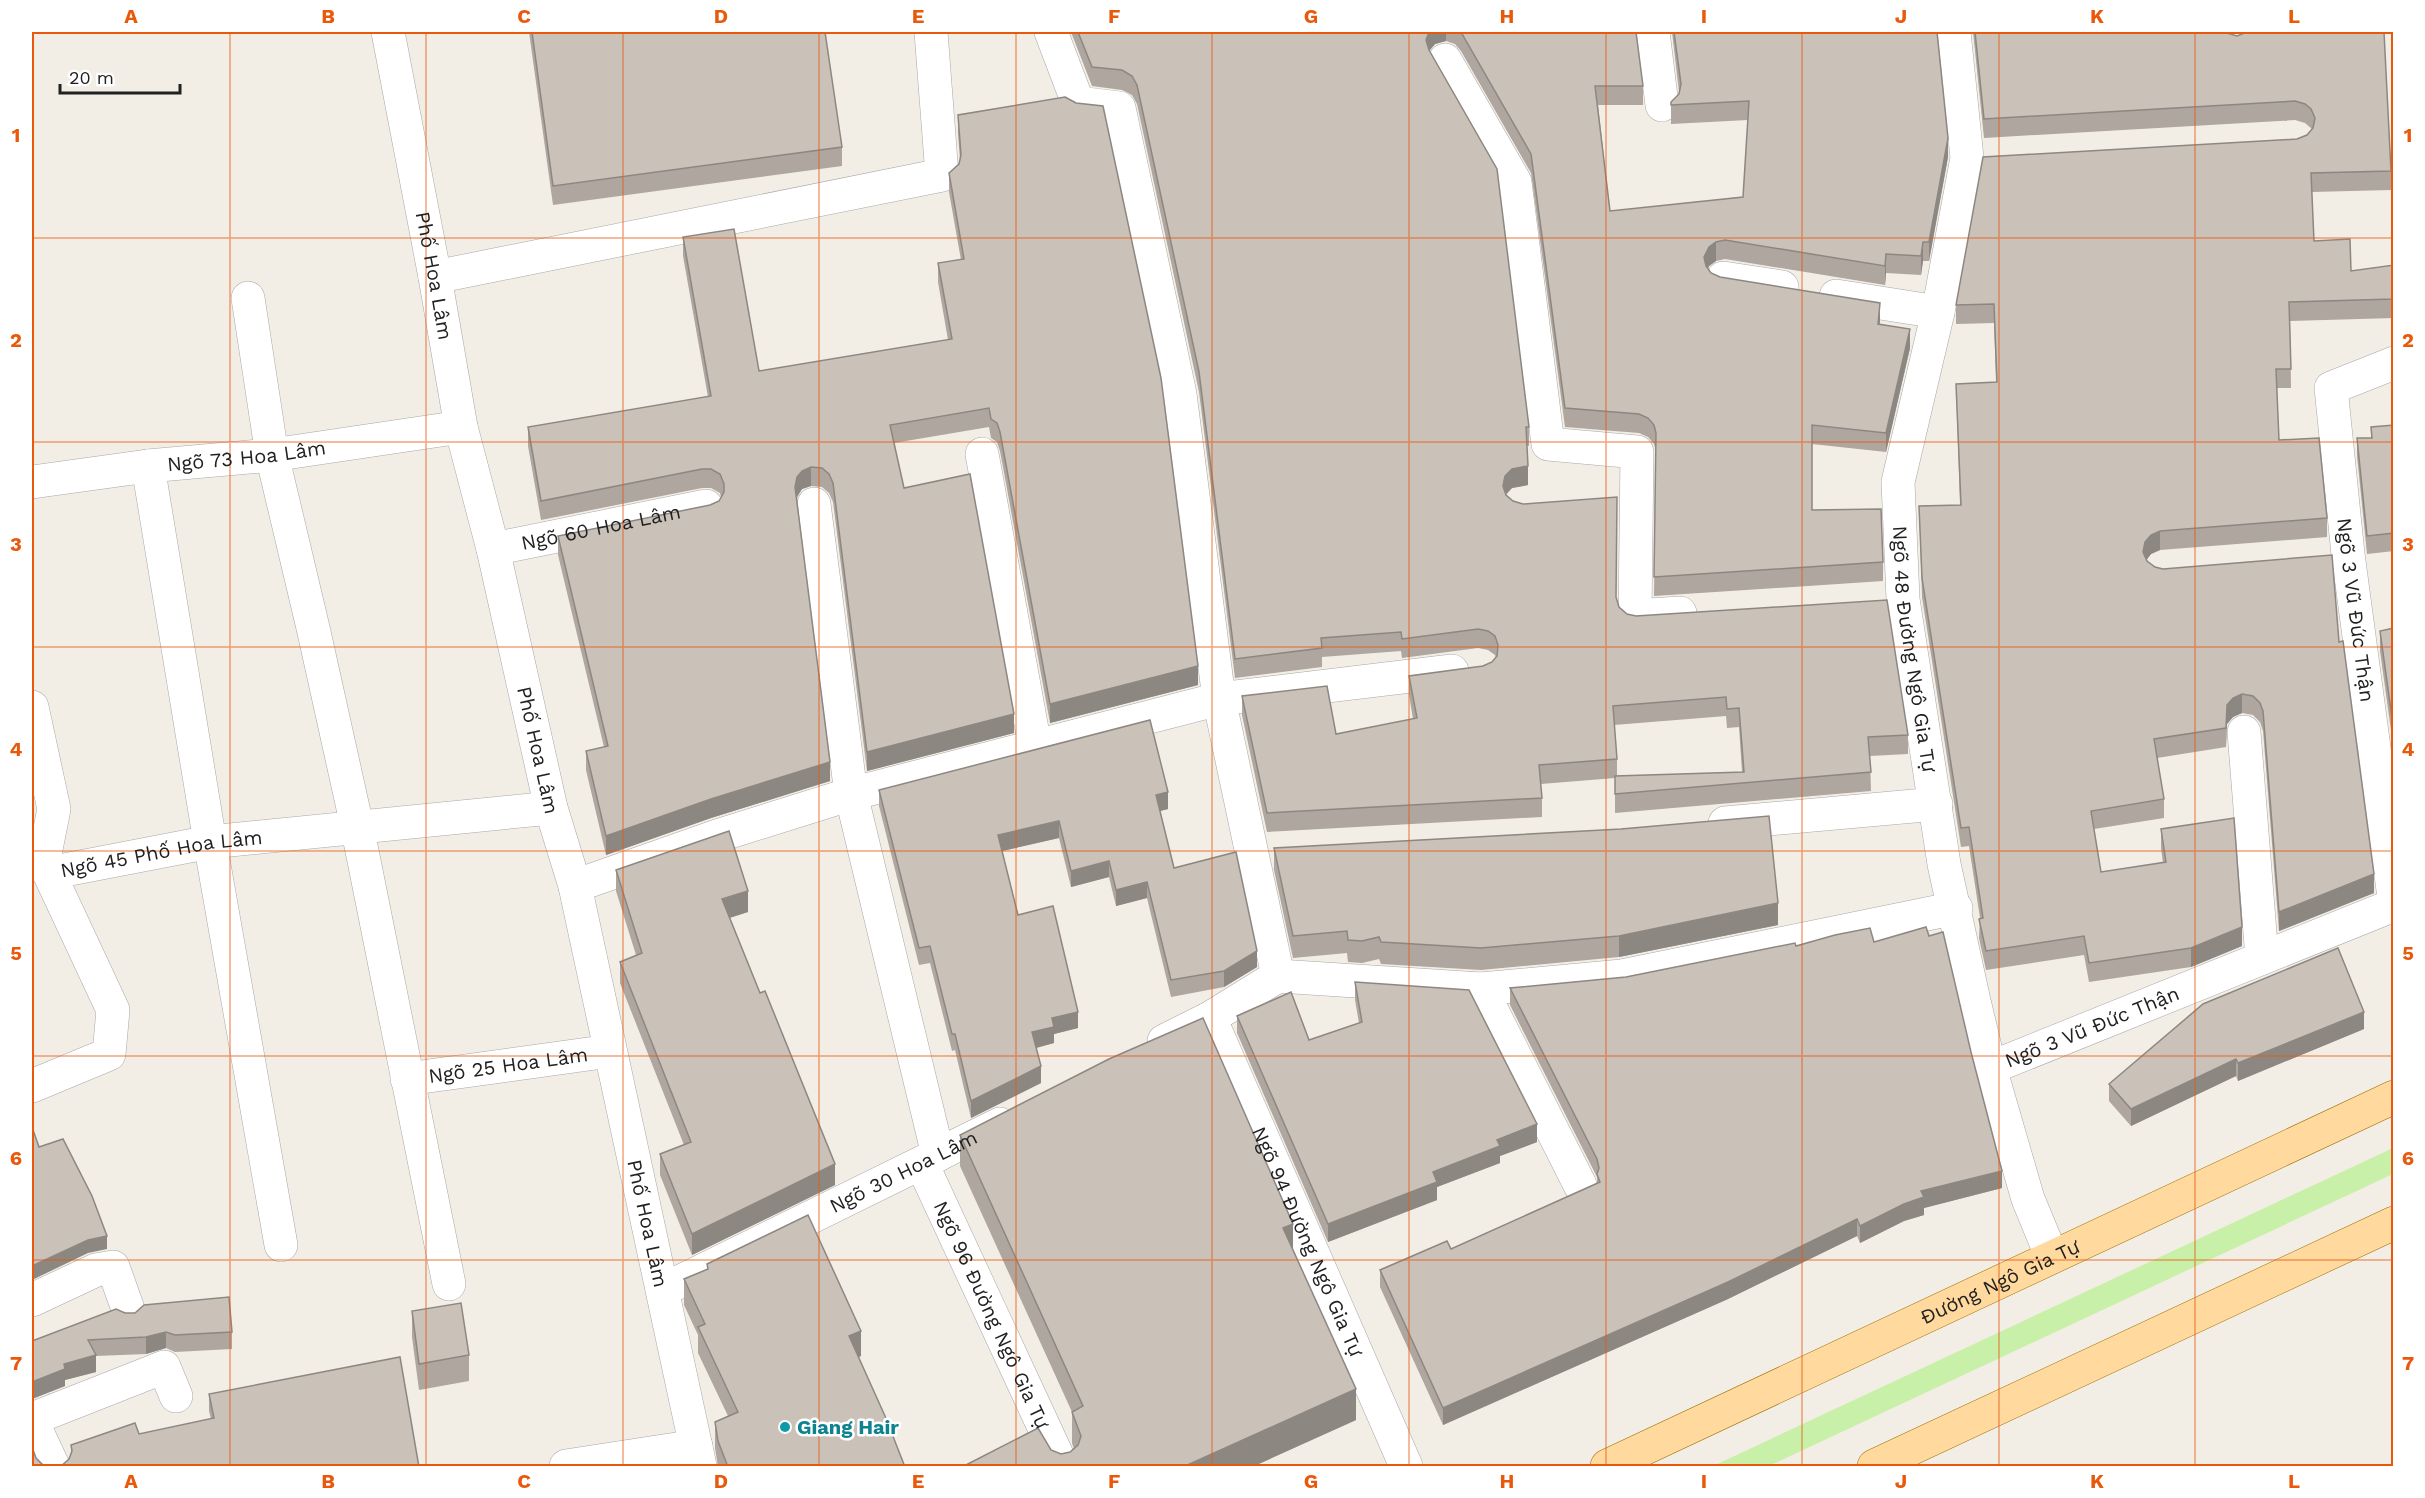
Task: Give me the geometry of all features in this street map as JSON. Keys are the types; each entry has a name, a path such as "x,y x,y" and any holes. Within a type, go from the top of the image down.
{"main road":[{"name":"Đường Ngô Gia Tự","path":"1607,1467 2394,1097"},
{"path":"1874,1467 2394,1223"}],"street":[{"name":"Phố Hoa Lâm","path":"388,32 461,427 493,549 551,808 575,886 698,1456"},
{"path":"435,277 942,175 931,32"},
{"path":"1051,32 1078,103 1119,108 1180,394 1219,699 1278,976"},
{"path":"1653,32 1662,105"},
{"name":"Ngõ 48 Đường Ngô Gia Tự","path":"1954,32 1979,158 1938,312 1898,482 1903,599 1944,864 1956,908 1990,1068 2028,1199 2052,1257"},
{"path":"1445,60 1515,182 1548,444 1637,452 1635,616 1705,611"},
{"path":"1723,278 1938,312"},
{"path":"248,298 272,455 357,826 449,1284"},
{"name":"Ngõ 3 Vũ Đức Thận","path":"2394,363 2331,388 2348,554 2394,897"},
{"name":"Ngõ 73 Hoa Lâm","path":"32,482 148,466 272,455 461,427"},
{"path":"982,454 1035,746"},
{"path":"148,466 210,842 281,1245"},
{"path":"1602,499 1637,496"},
{"name":"Ngõ 96 Đường Ngô Gia Tự","path":"814,504 851,794 930,1159 1062,1467"},
{"name":"Ngõ 60 Hoa Lâm","path":"493,549 706,506"},
{"path":"2314,557 2348,554"},
{"path":"1868,601 1903,599"},
{"path":"575,886 717,836 851,794 1219,699 1480,667"},
{"path":"32,707 54,809 42,855"},
{"path":"2244,732 2262,958"},
{"path":"1690,826 1936,804"},
{"name":"Ngõ 45 Phố Hoa Lâm","path":"32,1086 109,1054 113,1010 42,855 210,842 551,808"},
{"path":"1251,852 1285,850"},
{"name":"Ngõ 3 Vũ Đức Thận","path":"1990,1068 2394,904"},
{"path":"1136,1055 1209,1018 1278,976 1481,989 1622,976 1956,908"},
{"path":"1481,989 1580,1185"},
{"name":"Ngõ 94 Đường Ngô Gia Tự","path":"1209,1018 1406,1467"},
{"name":"Ngõ 25 Hoa Lâm","path":"407,1079 609,1051"},
{"name":"Ngõ 30 Hoa Lâm","path":"663,1290 1022,1113"},
{"path":"32,1300 96,1270 113,1267 129,1312"},
{"path":"53,1467 32,1420 164,1367 176,1396"},
{"path":"566,1467 698,1456"}],"green space":[{"path":"2393,1148 2393,1174 1769,1466 1713,1466"}],"building":[{"path":"532,32 825,32 842,147 553,186"},
{"path":"1078,32 1429,32 1426,40 1429,50 1497,169 1529,427 1526,427 1528,466 1512,469 1505,476 1503,486 1506,495 1513,501 1523,504 1617,497 1616,597 1619,607 1627,614 1636,616 1887,600 1908,735 1868,737 1871,772 1615,794 1615,776 1744,772 1739,708 1727,709 1726,697 1613,706 1617,759 1539,765 1542,798 1267,813 1242,696 1327,686 1336,734 1417,718 1409,676 1483,666 1492,662 1497,656 1498,645 1495,636 1488,631 1478,629 1402,639 1401,632 1321,638 1322,648 1235,659 1199,372 1137,85 1132,76 1122,70 1092,67"},
{"path":"1461,32 1636,32 1643,86 1595,86 1610,211 1743,197 1749,101 1671,105 1679,94 1681,84 1674,32 1937,32 1948,138 1929,242 1923,242 1921,256 1886,254 1885,266 1725,240 1709,247 1704,257 1711,273 1720,277 1880,303 1878,324 1910,329 1886,433 1812,425 1812,510 1881,509 1883,562 1654,577 1656,433 1654,425 1648,418 1639,414 1565,408 1531,154"},
{"path":"1975,32 2227,33 2237,36 2247,32 2384,32 2391,171 2311,173 2314,241 2350,239 2351,271 2394,265 2394,299 2289,302 2291,369 2276,369 2279,440 2319,438 2327,518 2160,531 2151,535 2145,542 2143,552 2147,561 2163,569 2332,555 2339,642 2343,641 2374,874 2279,912 2263,711 2260,703 2253,696 2242,694 2233,698 2227,705 2226,728 2154,739 2164,799 2091,811 2101,872 2166,862 2161,829 2234,818 2242,927 2191,948 2089,963 2084,936 1986,951 1979,919 1983,918 1969,827 1961,828 1922,578 1919,506 1961,505 1956,384 1997,382 1994,304 1956,305 1983,157 2297,139 2307,135 2313,128 2315,118 2311,109 2295,101 1984,119"},
{"path":"1065,97 1076,103 1103,106 1161,378 1198,666 1050,704 1000,432 997,423 991,419 989,408 890,425 904,488 970,474 1014,714 867,752 833,483 829,474 822,468 811,467 802,471 797,477 795,487 830,762 711,799 606,836 586,751 608,746 558,536 710,505 719,501 724,492 724,484 720,474 711,469 702,469 541,501 528,427 711,396 683,237 734,229 759,371 952,339 938,263 964,259 949,173 959,164 961,155 958,115"},
{"path":"2394,425 2394,533 2367,536 2357,438 2372,438 2371,427"},
{"path":"2394,628 2394,732 2380,631"},
{"path":"1150,720 1168,792 1156,795 1174,868 1236,852 1257,951 1224,971 1171,980 1147,882 1116,890 1109,861 1071,871 1059,821 998,835 1018,915 1053,906 1078,1012 1052,1018 1054,1027 1032,1032 1041,1066 971,1101 930,946 919,948 879,790"},
{"path":"1769,816 1778,903 1619,936 1481,948 1381,942 1379,937 1362,941 1348,940 1347,931 1293,936 1274,848 1621,829"},
{"path":"729,831 748,891 722,899 760,993 765,991 835,1164 692,1234 660,1154 691,1142 620,962 642,953 616,870"},
{"path":"1926,927 1929,936 1943,932 2002,1171 1921,1191 1924,1197 1904,1204 1860,1226 1857,1219 1728,1282 1443,1408 1380,1270 1447,1241 1451,1249 1600,1182 1597,1174 1599,1168 1597,1159 1510,988 1626,977 1795,943 1796,946 1870,928 1874,942"},
{"path":"2338,948 2364,1012 2238,1063 2236,1059 2131,1109 2109,1084 2203,1004"},
{"path":"1355,982 1469,990 1537,1124 1497,1140 1500,1146 1433,1172 1437,1182 1328,1224 1237,1016 1291,992 1309,1040 1362,1022"},
{"path":"1203,1018 1293,1224 1283,1228 1356,1389 1183,1467 962,1467 1038,1428 1051,1450 1061,1454 1070,1452 1078,1445 1081,1436 1072,1412 1083,1406 960,1135 1109,1059"},
{"path":"32,1127 39,1147 63,1139 92,1196 107,1236 88,1240 32,1266"},
{"path":"808,1215 861,1331 849,1336 905,1467 728,1467 718,1441 715,1422 738,1412 698,1327 705,1324 684,1279 708,1269 707,1264"},
{"path":"229,1297 232,1332 175,1335 166,1332 146,1337 88,1340 96,1355 64,1364 65,1369 32,1382 32,1341 116,1309 125,1313 135,1313 144,1305"},
{"path":"461,1303 469,1355 419,1364 412,1311"},
{"path":"400,1357 419,1467 60,1467 69,1459 72,1451 71,1445 135,1423 139,1434 214,1418 209,1394"},
{"path":"32,1447 36,1458 48,1467 32,1467"}],"place":[{"name":"Giang Hair","path":"785,1427"}]}
